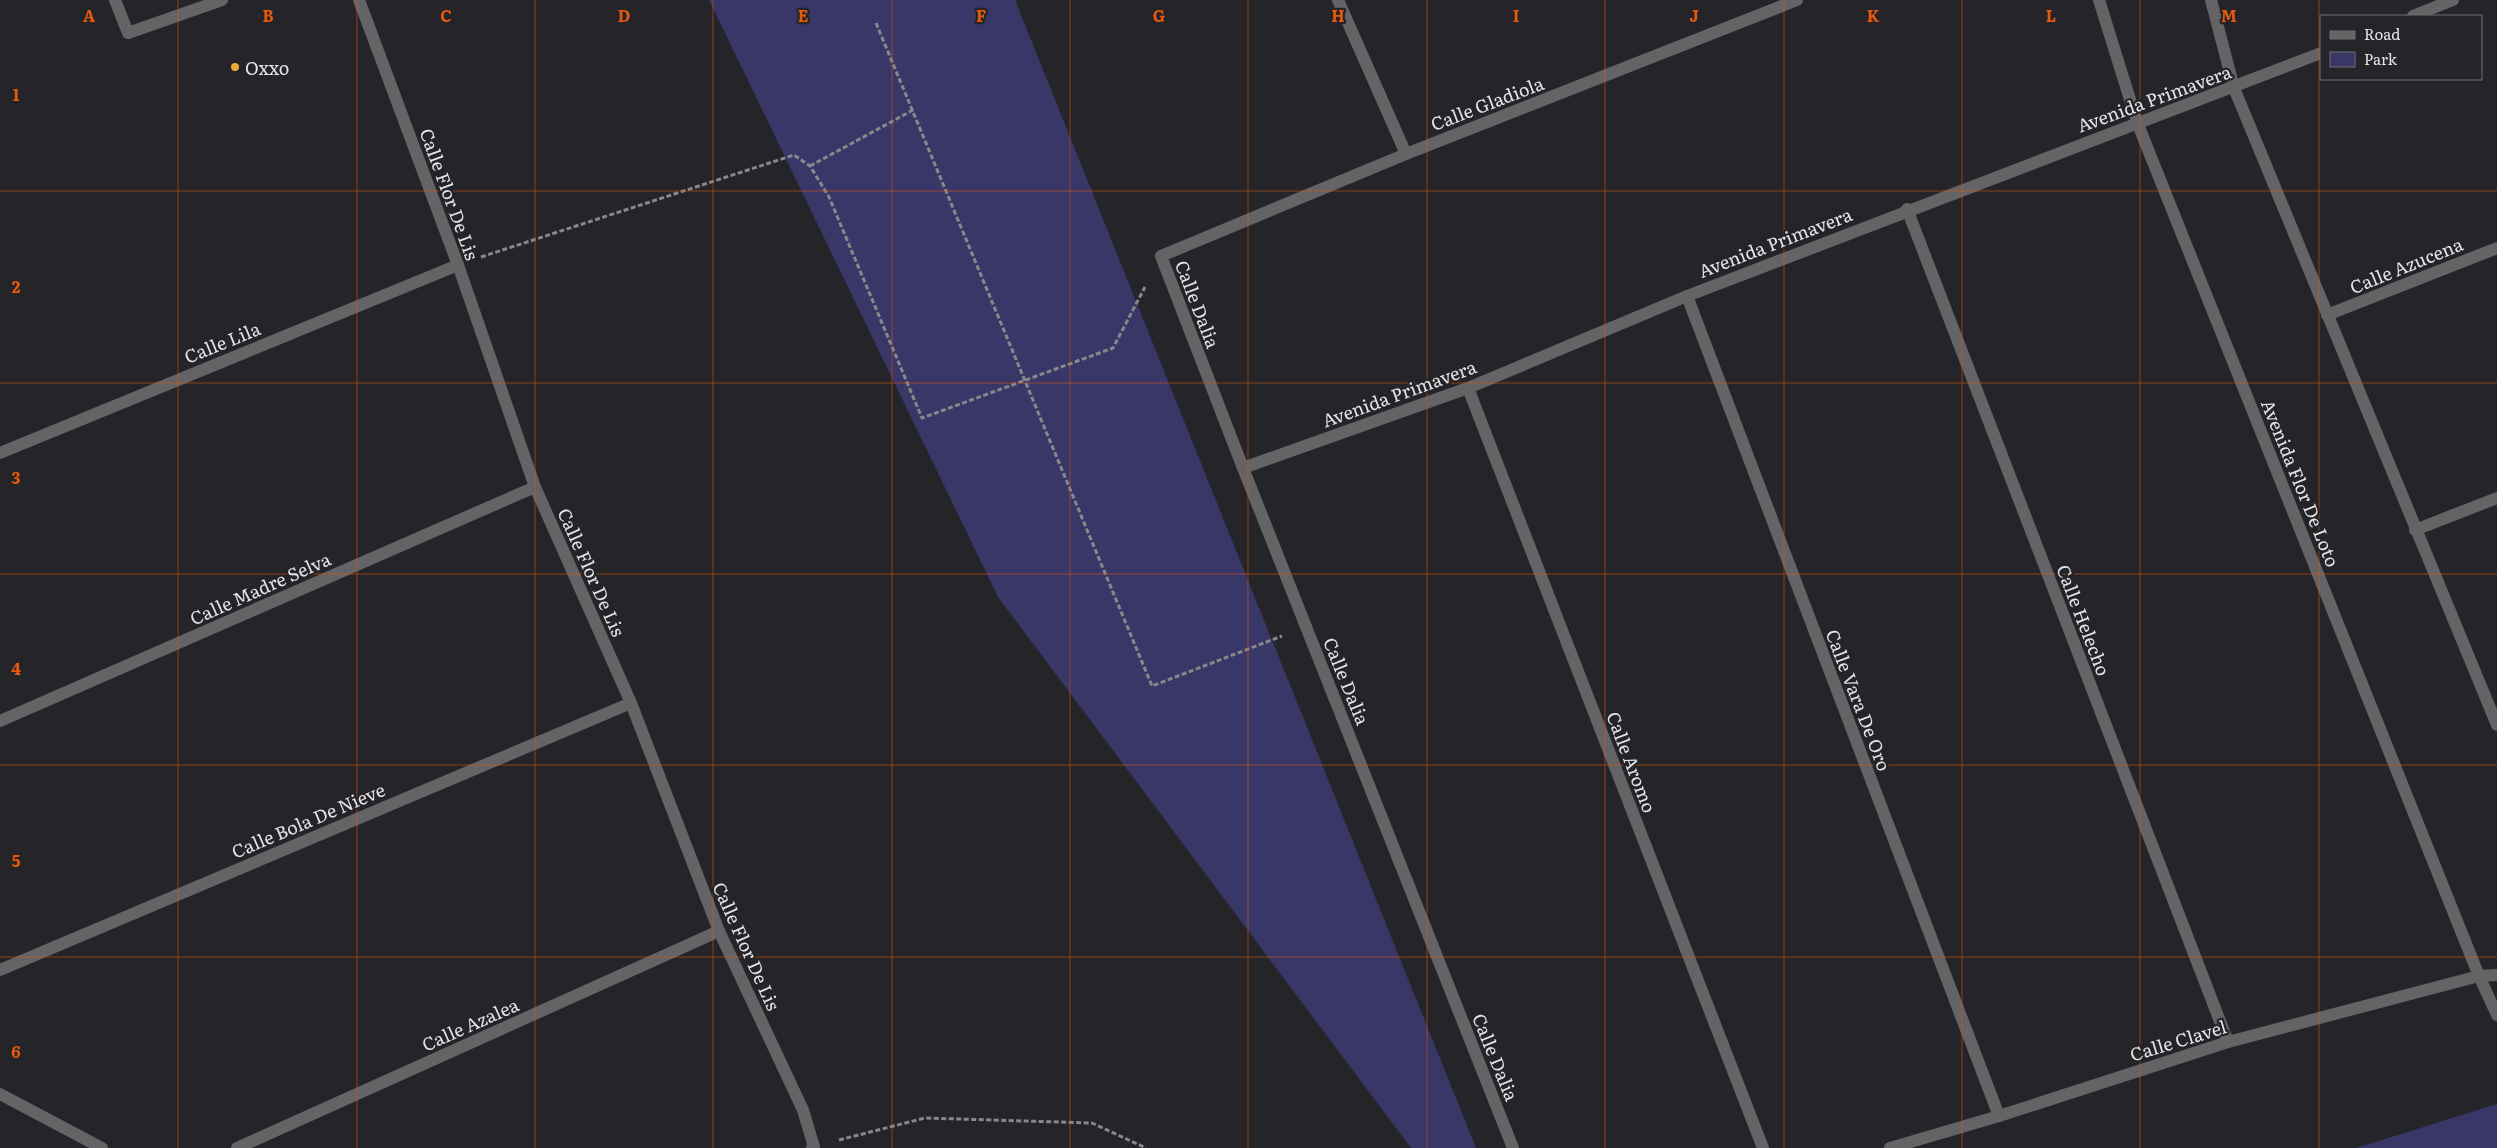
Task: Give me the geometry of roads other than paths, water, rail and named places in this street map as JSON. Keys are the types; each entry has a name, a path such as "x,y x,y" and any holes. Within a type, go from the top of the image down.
{"street":[{"path":"116,0 128,33 222,0"},
{"name":"Calle Flor De Lis","path":"359,0 458,265 535,487 630,703 719,931 803,1110 813,1148"},
{"path":"1338,0 1406,154"},
{"name":"Calle Gladiola","path":"1190,243 1406,154 1797,0"},
{"name":"Avenida Flor De Loto","path":"2099,0 2137,122 2479,976 2497,1015"},
{"path":"2211,0 2234,88 2497,725"},
{"path":"2416,15 2453,0"},
{"name":"Avenida Primavera","path":"1243,468 1468,388 1686,296 1908,209 2137,122 2234,88 2320,53"},
{"name":"Calle Helecho","path":"1908,209 2228,1042"},
{"name":"Calle Dalia","path":"1190,243 1161,256 1243,468 1513,1148"},
{"name":"Calle Azucena","path":"2327,315 2497,248"},
{"name":"Calle Lila","path":"0,452 458,265"},
{"name":"Calle Vara De Oro","path":"1686,296 1999,1116"},
{"name":"Calle Aromo","path":"1468,388 1763,1148"},
{"name":"Calle Madre Selva","path":"0,720 535,487"},
{"path":"2415,530 2497,498"},
{"name":"Calle Bola De Nieve","path":"0,970 630,703"},
{"name":"Calle Azalea","path":"236,1148 719,931"},
{"path":"2479,976 2497,975"},
{"name":"Calle Clavel","path":"1890,1148 1999,1116 2228,1042 2479,976"},
{"path":"0,1094 102,1148"}],"place":[{"name":"Oxxo","path":"235,67"}]}
